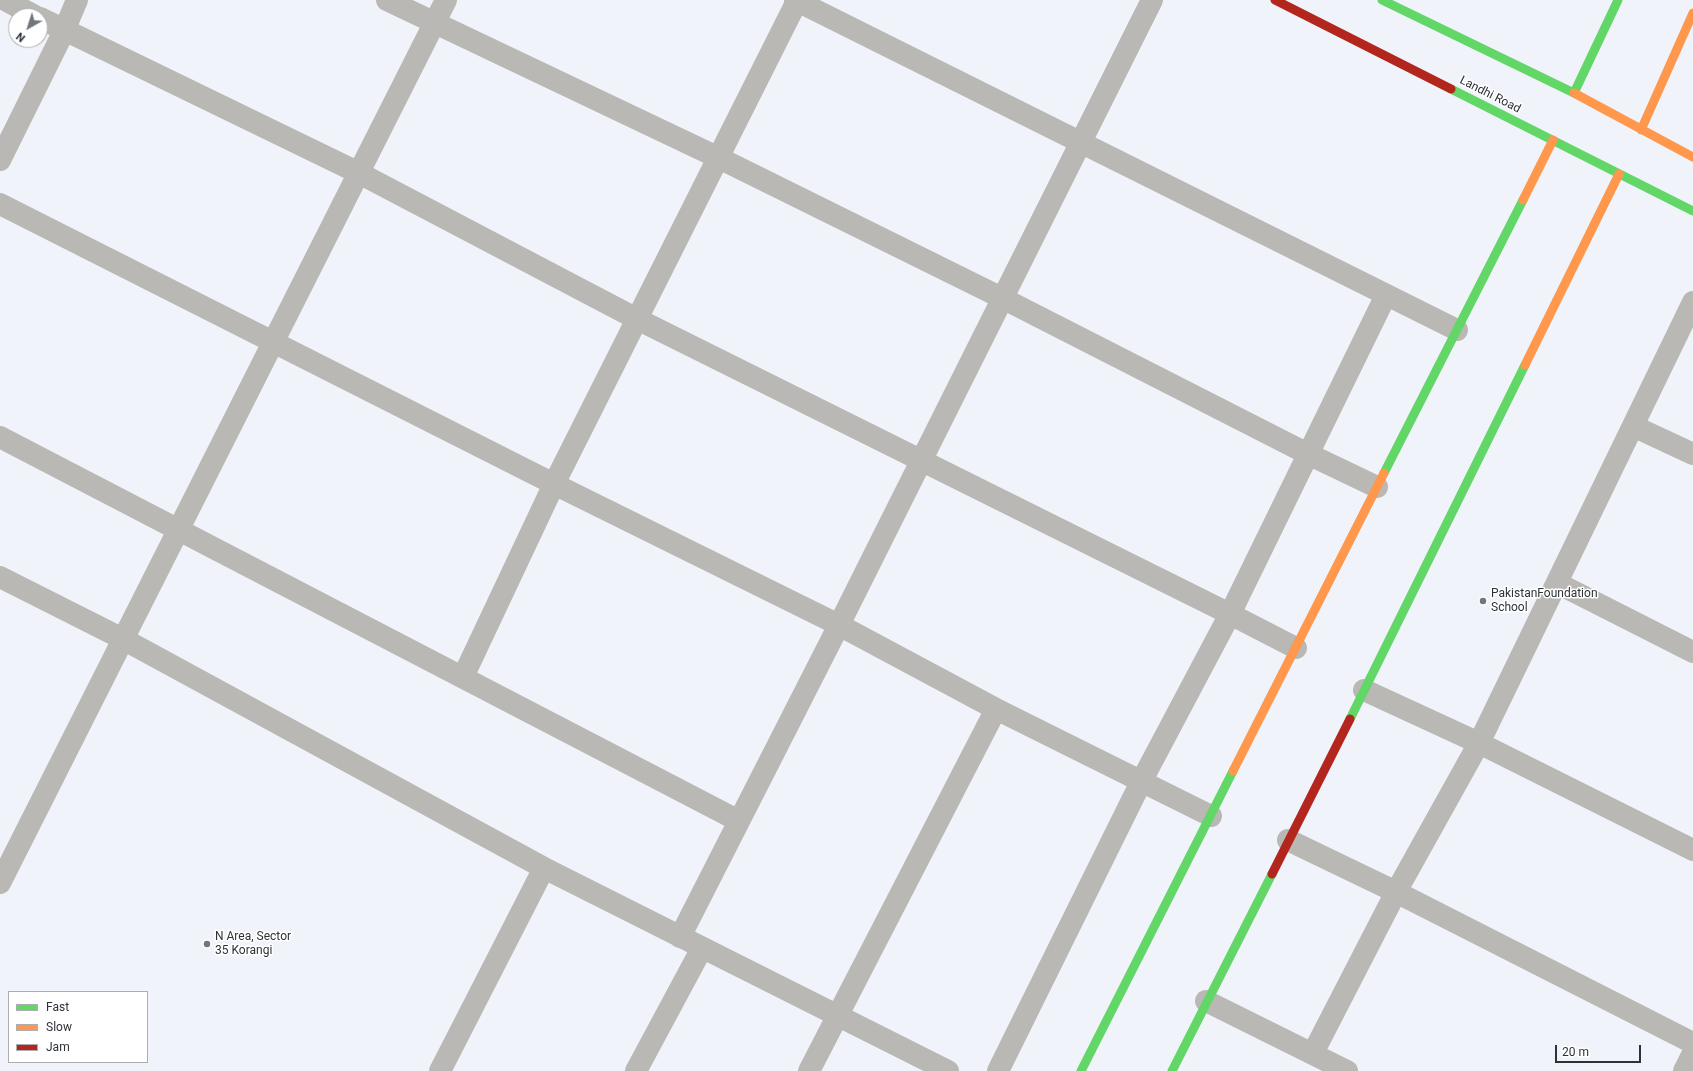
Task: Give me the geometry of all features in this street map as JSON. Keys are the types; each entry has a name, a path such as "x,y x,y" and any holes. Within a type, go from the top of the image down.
{"street":[{"path":"5,0 20,8"},
{"path":"0,160 64,31 77,0"},
{"path":"387,0 717,157 1002,298 1308,454 1378,487"},
{"path":"0,883 446,0"},
{"path":"463,678 554,484 796,0 1457,330"},
{"path":"680,937 839,625 1152,0"},
{"name":"Landhi Road","path":"1275,0 1693,211"},
{"path":"1382,0 1574,93 1693,157"},
{"path":"1574,93 1618,0"},
{"path":"1641,130 1693,13"},
{"path":"48,22 359,173 637,319 1296,648"},
{"path":"1081,1071 1553,140"},
{"path":"1172,1071 1364,690 1619,174"},
{"path":"0,204 273,343 839,625 996,709 1211,816"},
{"path":"998,1071 1141,782 1230,614 1386,295"},
{"path":"1313,1053 1396,892 1479,743 1693,302"},
{"path":"1633,426 1693,454"},
{"path":"0,437 739,821"},
{"path":"0,577 123,639 544,868 948,1071"},
{"path":"1557,583 1693,652"},
{"path":"1364,690 1479,743 1693,850"},
{"path":"809,1071 996,709"},
{"path":"1288,840 1396,892 1693,1043"},
{"path":"440,1071 544,868"},
{"path":"636,1071 702,948"},
{"path":"1206,1001 1347,1071"},
{"path":"1684,1071 1693,1053"}],"traffic: fast":[{"path":"1382,0 1574,93"},
{"path":"1574,93 1618,0"},
{"path":"1451,89 1693,211"},
{"path":"1384,473 1523,200"},
{"path":"1350,719 1525,365"},
{"path":"1081,1071 1233,771"},
{"path":"1172,1071 1272,874"}],"traffic: slow":[{"path":"1641,130 1693,13"},
{"path":"1574,93 1693,157"},
{"path":"1523,200 1553,140"},
{"path":"1525,365 1619,174"},
{"path":"1233,771 1384,473"}],"traffic: jam":[{"path":"1275,0 1451,89"},
{"path":"1272,874 1350,719"}],"place":[{"name":"PakistanFoundation School","path":"1483,601"},
{"name":"N Area, Sector 35 Korangi","path":"207,944"}]}
